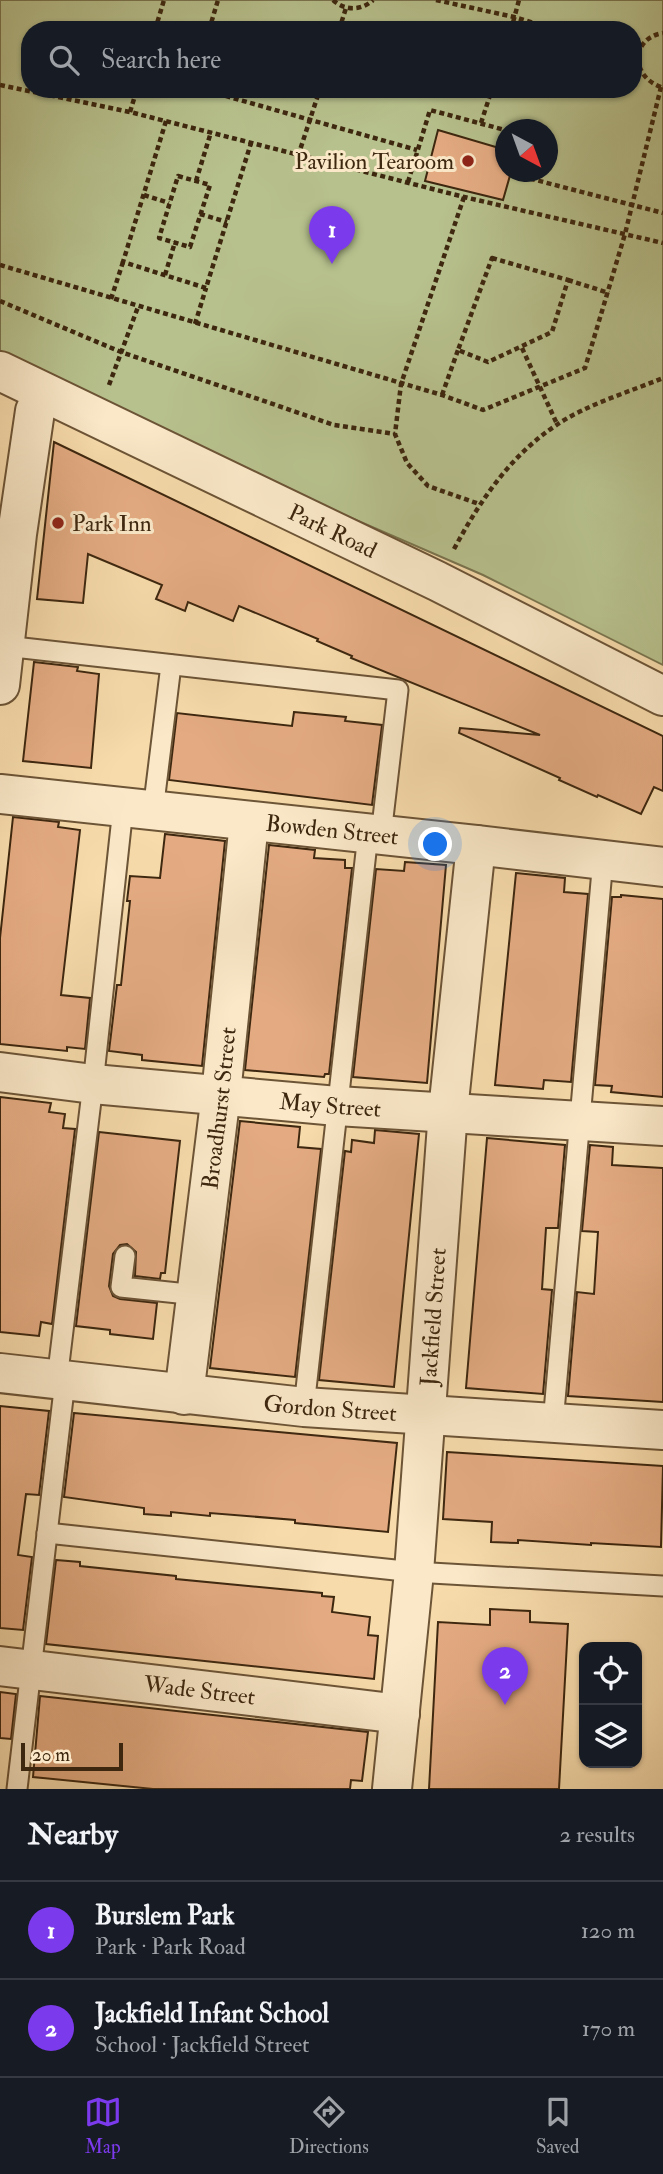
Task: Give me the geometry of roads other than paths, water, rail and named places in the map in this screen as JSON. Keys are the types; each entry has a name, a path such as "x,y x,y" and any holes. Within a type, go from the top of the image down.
{"street":[{"name":"Park Road","path":"0,371 437,581 663,696"},
{"path":"0,685 5,646 8,530 34,411 43,393"},
{"name":"Bowden Street","path":"0,794 663,867"},
{"name":"Broadhurst Street","path":"184,1395 221,1094 248,822"},
{"name":"Jackfield Street","path":"391,1789 414,1572 448,1111 476,845"},
{"name":"May Street","path":"0,1072 93,1084 337,1106 663,1126"},
{"name":"Gordon Street","path":"0,1373 304,1408 663,1430"},
{"name":"Wade Street","path":"16,1668 400,1714"}],"lane":[{"path":"5,646 397,690 337,1106 304,1408"},
{"path":"17,1789 16,1668 47,1533 93,1084 138,810 171,665"},
{"path":"553,1423 582,1120 603,859"},
{"path":"125,1256 121,1287 197,1295"},
{"path":"47,1533 414,1572 663,1587"}],"place":[{"name":"Pavilion Tearoom","path":"468,161"},
{"name":"Burslem Park","path":"332,264"},
{"name":"Park Inn","path":"58,523"},
{"name":"Jackfield Infant School","path":"505,1705"}]}
